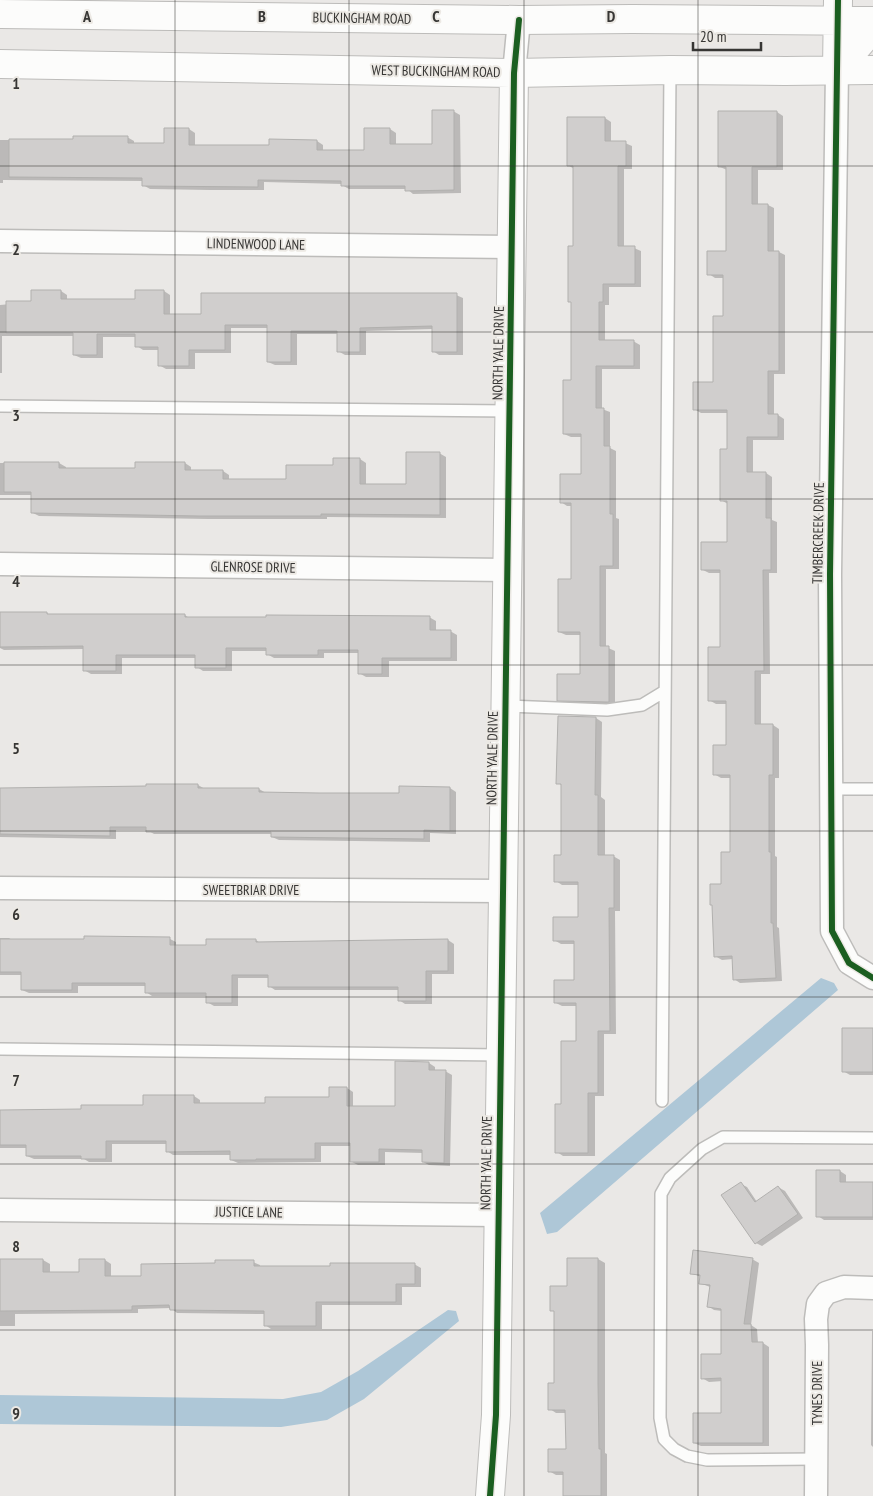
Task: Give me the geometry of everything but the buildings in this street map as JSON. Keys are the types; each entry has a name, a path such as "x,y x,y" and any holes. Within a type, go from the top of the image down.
{"main road":[{"name":"BUCKINGHAM ROAD","path":"0,14 40,7 519,20 642,19 838,10 873,21"},
{"path":"837,70 838,10"},
{"path":"837,70 873,28"},
{"name":"WEST BUCKINGHAM ROAD","path":"0,64 514,73 670,70 873,70"},
{"name":"NORTH YALE DRIVE","path":"490,1496 496,1415 514,73"}],"street":[{"name":"NORTH YALE DRIVE","path":"514,73 519,20"},
{"name":"TIMBERCREEK DRIVE","path":"837,70 830,574 832,931 850,963 873,978"},
{"name":"LINDENWOOD LANE","path":"0,242 512,247"},
{"name":"GLENROSE DRIVE","path":"0,564 507,570"},
{"name":"SWEETBRIAR DRIVE","path":"0,888 503,891"},
{"name":"JUSTICE LANE","path":"0,1210 498,1215"},
{"name":"TYNES DRIVE","path":"816,1496 816,1318 818,1304 826,1293 844,1287 873,1288"}],"lane":[{"path":"662,1101 670,70"},
{"path":"0,406 509,411"},
{"path":"505,706 607,710 642,706 665,691"},
{"path":"831,789 873,789"},
{"path":"0,1049 500,1055"},
{"path":"816,1459 707,1460 687,1456 674,1449 664,1439 660,1418 661,1194 670,1178 702,1149 723,1136 873,1138"}],"water":[{"path":"821,978 834,983 838,990 557,1232 547,1234 540,1213"},
{"path":"448,1310 456,1311 459,1321 364,1399 327,1420 281,1427 0,1424 0,1395 283,1399 321,1392 358,1371"}],"cycle path":[{"path":"838,0 830,574 832,931 849,963 873,978"},
{"path":"490,1496 496,1415 514,73 519,20"}]}
